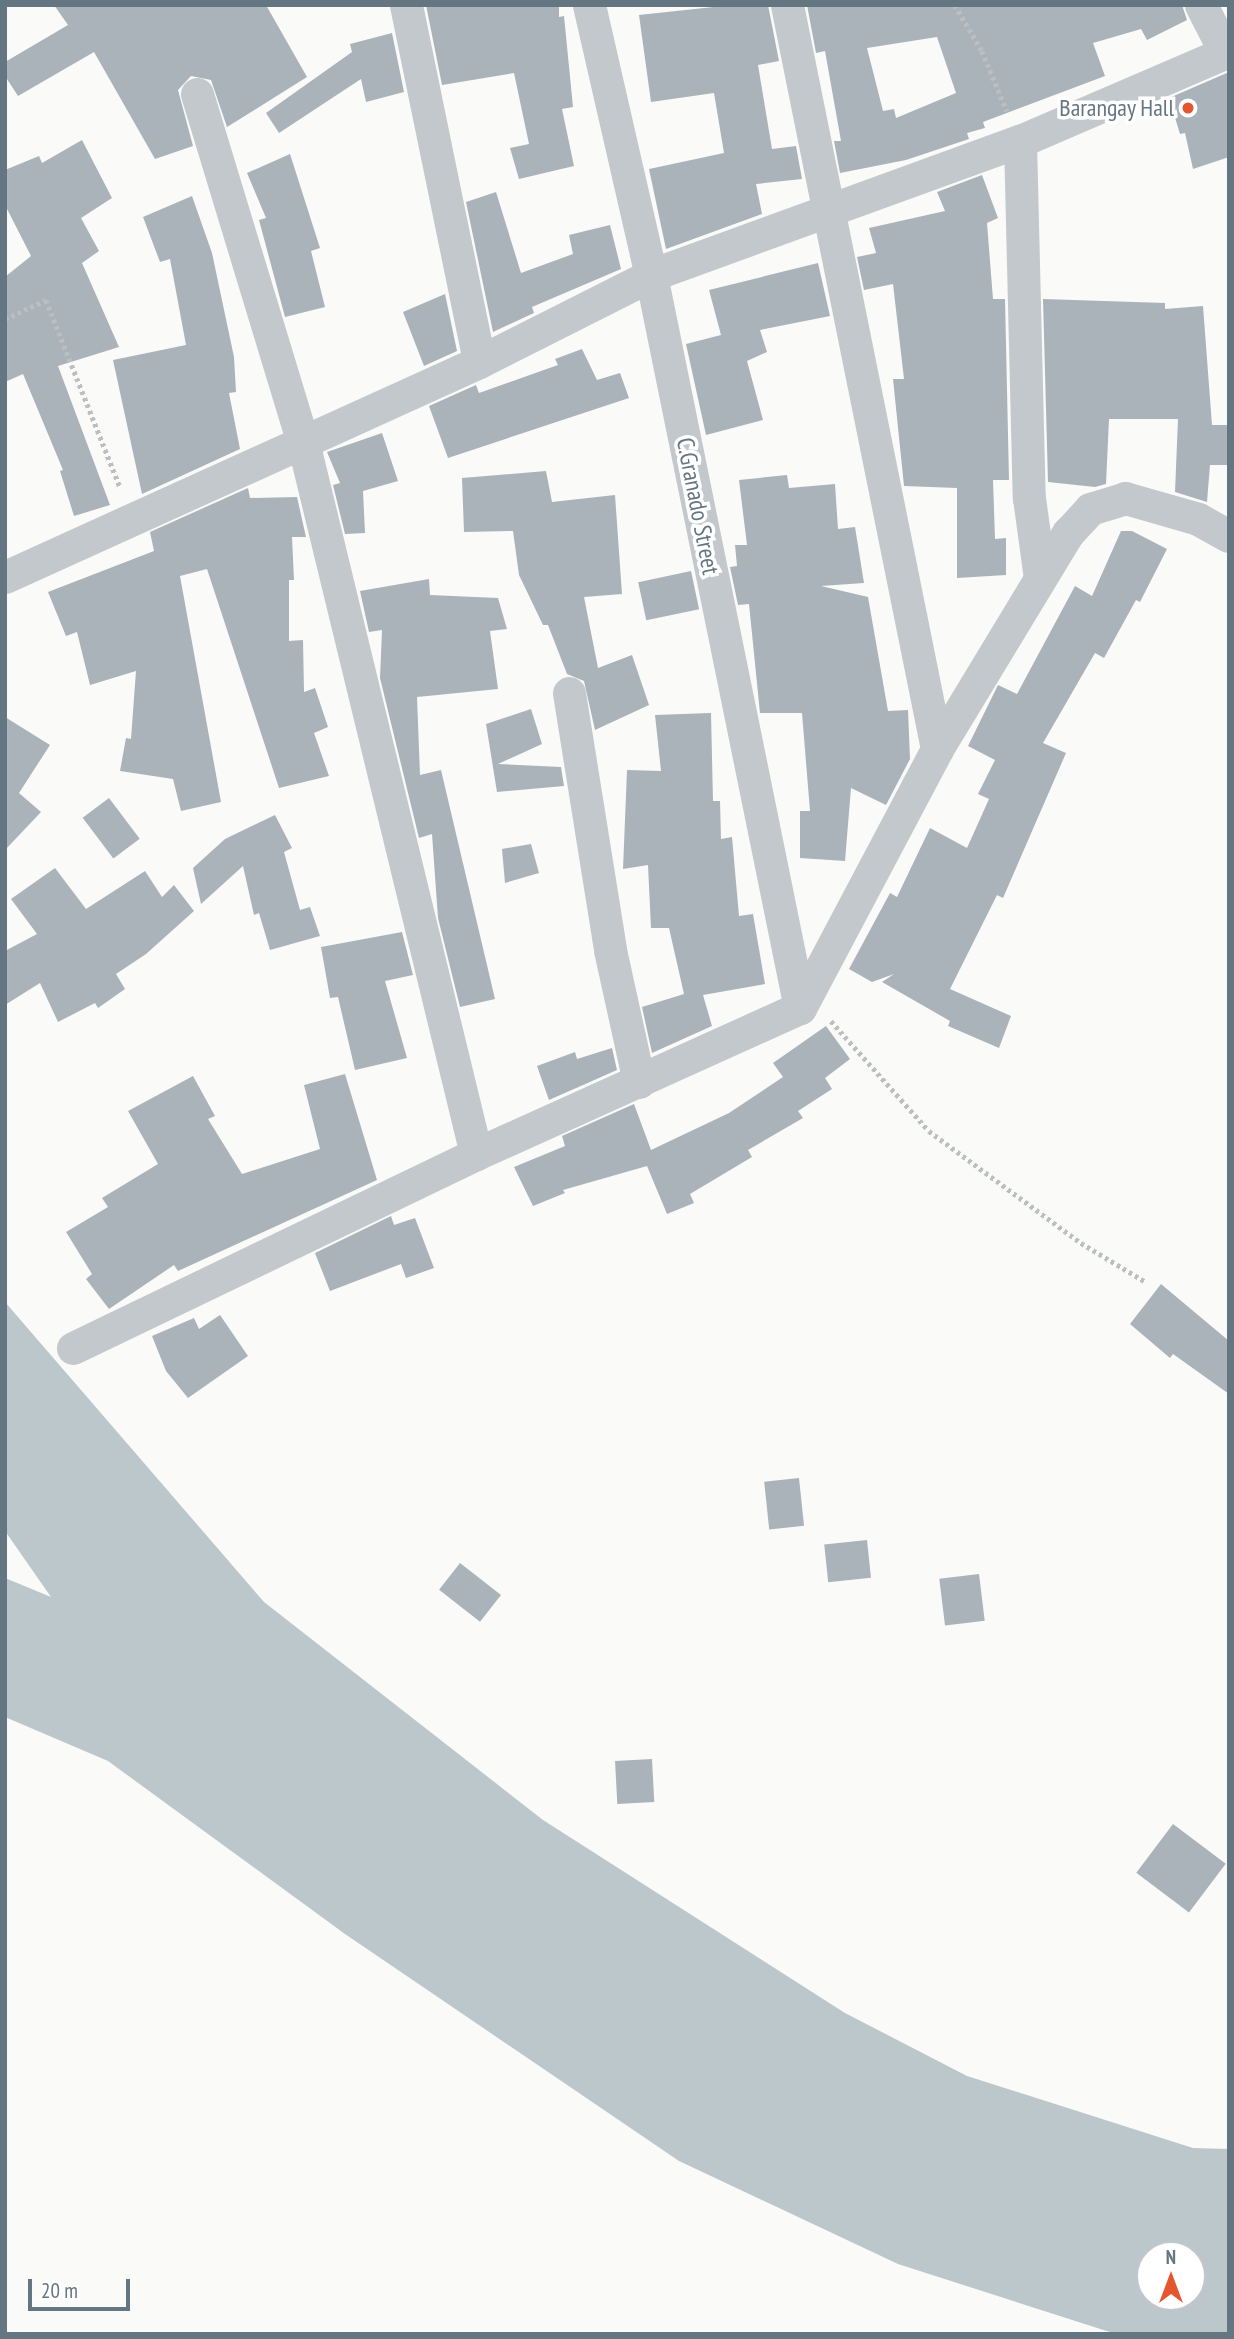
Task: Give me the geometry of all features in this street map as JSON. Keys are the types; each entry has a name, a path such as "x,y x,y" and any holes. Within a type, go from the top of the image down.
{"street":[{"path":"406,5 479,362"},
{"name":"C.Granado Street","path":"589,5 651,275 804,1001"},
{"path":"787,5 937,749"},
{"path":"5,577 132,517 479,362 651,275 1020,141 1227,51 1201,5"},
{"path":"197,94 303,442 475,1154"},
{"path":"1020,141 1029,498 1040,578"},
{"path":"1029,498 1090,509 1125,498 1198,519 1229,536"},
{"path":"73,1348 475,1154 639,1083 804,1001 937,749 1068,533 1090,509"},
{"path":"569,693 610,950 639,1083"}],"path":[{"path":"955,5 982,51 1020,141"},
{"path":"5,319 46,300 132,517"},
{"path":"804,1001 929,1131 1038,1214 1146,1282"}],"shaded area":[{"path":"5,1302 264,1602 543,1820 845,2013 967,2076 1193,2148 1229,2149 1229,2334 1116,2334 898,2264 679,2161 345,1934 108,1761 5,1717 5,1578 51,1597 5,1531"}],"building":[{"path":"54,5 266,5 307,77 227,127 211,80 191,76 178,90 193,146 155,159 94,52 18,96 5,76 5,62 68,25"},
{"path":"426,5 559,5 559,17 564,16 573,107 562,109 574,166 519,179 510,148 529,144 514,73 442,85"},
{"path":"732,5 768,5 779,61 758,65 772,149 796,146 802,179 756,184 762,214 666,249 649,169 724,153 714,93 651,102 639,15"},
{"path":"807,5 1182,5 1187,20 1147,40 1141,29 1093,43 1105,76 983,122 985,128 967,133 969,139 906,160 840,173 834,141 841,141 825,51 816,53","holes":["937,37 956,93 896,118 894,109 883,111 867,48"]},
{"path":"392,33 404,92 366,102 361,79 279,133 266,113 352,52 350,44"},
{"path":"1229,72 1229,157 1193,169 1185,133 1180,134 1169,98"},
{"path":"82,140 112,198 81,218 99,251 82,263 119,347 58,366 110,505 74,516 60,471 63,470 23,374 5,382 5,277 31,256 5,205 5,170 39,156 42,163"},
{"path":"290,154 320,248 311,251 325,307 285,317 259,220 266,218 247,173"},
{"path":"982,175 998,218 987,223 993,299 1005,299 1009,480 993,480 995,539 1006,538 1006,575 957,578 957,488 904,486 893,379 904,379 893,284 864,290 857,257 876,253 869,228 945,211 937,192"},
{"path":"496,192 521,273 573,254 569,235 610,225 621,269 532,307 534,313 493,332 466,202"},
{"path":"192,196 212,253 234,357 236,392 229,393 240,449 142,494 113,360 186,345 170,259 160,262 143,217"},
{"path":"818,263 830,316 760,330 767,352 747,361 763,420 706,435 686,344 721,335 709,290"},
{"path":"445,294 457,351 424,366 403,312"},
{"path":"1043,299 1165,303 1165,309 1203,306 1212,425 1229,425 1229,465 1210,465 1207,502 1175,492 1178,419 1109,419 1106,484 1095,487 1048,482"},
{"path":"582,349 597,380 620,373 629,398 448,458 429,406 476,385 479,393 558,365 555,359"},
{"path":"382,433 398,481 363,491 365,533 345,534 333,485 340,483 327,452"},
{"path":"546,471 552,502 615,495 622,594 584,597 598,668 632,655 649,705 595,730 584,681 567,674 548,625 543,625 519,575 513,531 464,532 462,478"},
{"path":"787,475 789,488 835,484 838,529 855,527 864,583 821,586 868,597 888,711 908,710 910,759 886,805 851,788 845,861 800,858 800,811 810,811 802,713 760,713 749,604 738,605 730,567 737,566 735,545 747,545 739,480"},
{"path":"248,488 250,498 297,497 306,537 292,537 294,580 289,580 289,641 303,640 304,692 315,688 328,727 314,733 329,776 279,788 207,569 180,576 221,802 181,811 173,779 120,771 126,738 131,739 136,671 90,685 77,632 66,636 48,592 154,551 150,532"},
{"path":"1121,531 1132,531 1167,549 1140,602 1136,600 1104,658 1095,653 1043,743 1066,753 1003,898 997,895 950,989 1011,1016 999,1048 948,1026 950,1021 882,982 894,974 872,982 849,969 890,893 897,897 930,828 967,848 989,799 978,794 995,760 968,746 998,685 1017,694 1075,586 1092,596"},
{"path":"691,571 699,609 646,620 638,582"},
{"path":"429,579 430,595 498,598 507,629 490,631 498,689 417,697 420,775 441,770 495,999 460,1007 438,918 432,834 419,838 380,678 382,630 369,632 360,591"},
{"path":"531,709 542,744 498,764 561,767 564,786 497,792 486,724"},
{"path":"711,713 713,801 720,801 721,839 732,837 739,916 753,914 765,984 703,995 712,1026 652,1053 642,1007 684,994 669,928 651,928 648,865 623,869 627,770 661,771 655,715"},
{"path":"5,717 50,745 19,793 41,812 5,850"},
{"path":"109,798 140,839 113,859 83,818"},
{"path":"275,815 292,848 284,852 300,910 310,907 320,936 270,950 259,913 254,915 243,866 201,904 193,868 225,839"},
{"path":"531,844 539,873 505,883 502,849"},
{"path":"55,868 86,909 145,871 162,897 174,885 194,911 146,954 116,974 125,989 98,1008 95,1003 58,1022 40,983 5,1005 5,951 37,934 11,899"},
{"path":"402,932 413,975 385,981 407,1058 355,1070 338,997 330,998 321,947"},
{"path":"826,1026 850,1059 825,1078 832,1089 798,1111 803,1118 748,1150 752,1157 690,1194 694,1203 667,1214 647,1166 563,1190 565,1193 533,1206 514,1167 565,1146 562,1136 634,1104 651,1150 729,1113 783,1077 773,1063"},
{"path":"612,1048 617,1070 549,1100 537,1066 575,1052 577,1059"},
{"path":"345,1074 377,1180 178,1271 174,1265 109,1309 86,1279 92,1274 66,1232 108,1207 102,1198 158,1164 128,1111 193,1076 215,1116 208,1119 242,1174 320,1149 304,1085"},
{"path":"391,1216 394,1225 415,1218 434,1268 406,1278 401,1264 330,1291 315,1253"},
{"path":"1161,1284 1229,1341 1229,1394 1173,1354 1170,1358 1130,1324"},
{"path":"220,1315 248,1356 188,1398 166,1371 152,1336 194,1318 199,1329"},
{"path":"799,1478 804,1526 769,1529 764,1482"},
{"path":"867,1540 871,1578 828,1582 824,1544"},
{"path":"460,1563 501,1595 480,1622 439,1590"},
{"path":"979,1574 985,1621 945,1626 939,1579"},
{"path":"652,1759 654,1802 617,1804 615,1761"},
{"path":"1173,1824 1226,1864 1189,1912 1136,1873"}],"place":[{"name":"Barangay Hall","path":"1188,108"}]}
